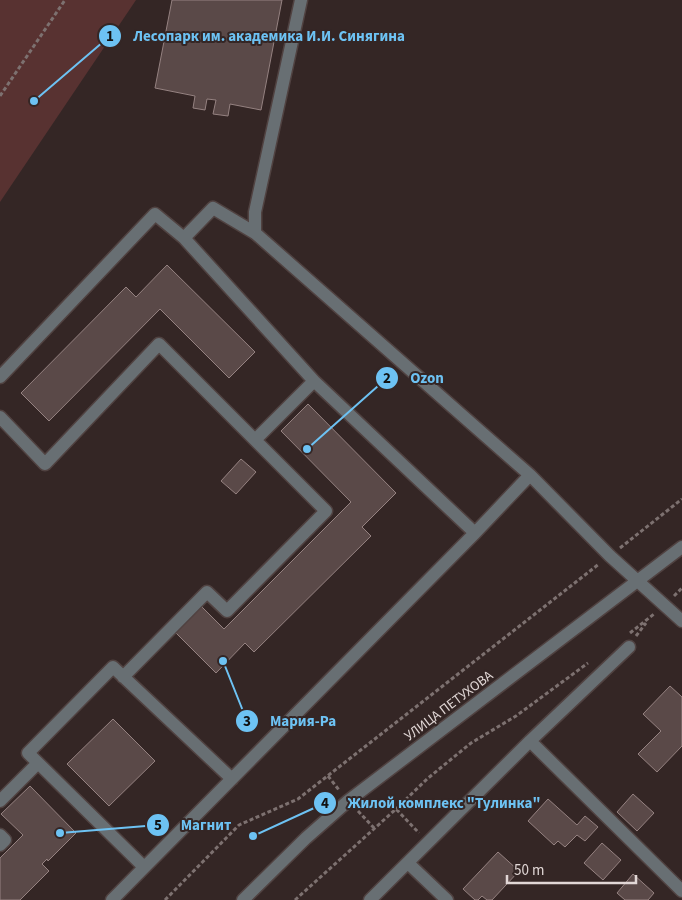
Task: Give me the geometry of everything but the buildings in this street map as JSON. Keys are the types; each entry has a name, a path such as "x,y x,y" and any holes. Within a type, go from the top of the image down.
{"street":[{"path":"255,233 255,212 301,0"},
{"path":"184,238 213,208 255,233 530,475 637,582 682,621"},
{"path":"0,377 155,214 184,238 314,381 475,533"},
{"path":"2,422 45,464 159,344 326,511 227,611 207,592 123,677"},
{"path":"255,440 314,381"},
{"path":"112,900 530,475"},
{"name":"УЛИЦА ПЕТУХОВА","path":"243,900 306,838 348,801 682,547"},
{"path":"370,900 627,642"},
{"path":"144,867 28,753 113,667 232,779"},
{"path":"530,741 682,891"},
{"path":"0,801 38,763"},
{"path":"0,835 5,840 0,845"},
{"path":"408,863 447,900"}],"path":[{"path":"0,96 65,0"},
{"path":"165,900 239,825 298,799 682,499"},
{"path":"627,642 648,620"},
{"path":"295,900 427,779 472,744 516,716 593,660"},
{"path":"396,809 428,843"}],"shaded area":[{"path":"0,0 136,0 0,202"}],"place":[{"name":"Лесопарк им. академика И.И. Синягина","path":"34,101"},
{"name":"Ozon","path":"307,449"},
{"name":"Мария-Ра","path":"223,661"},
{"name":"Магнит","path":"60,833"},
{"name":"Жилой комплекс \"Тулинка\"","path":"253,836"}]}
